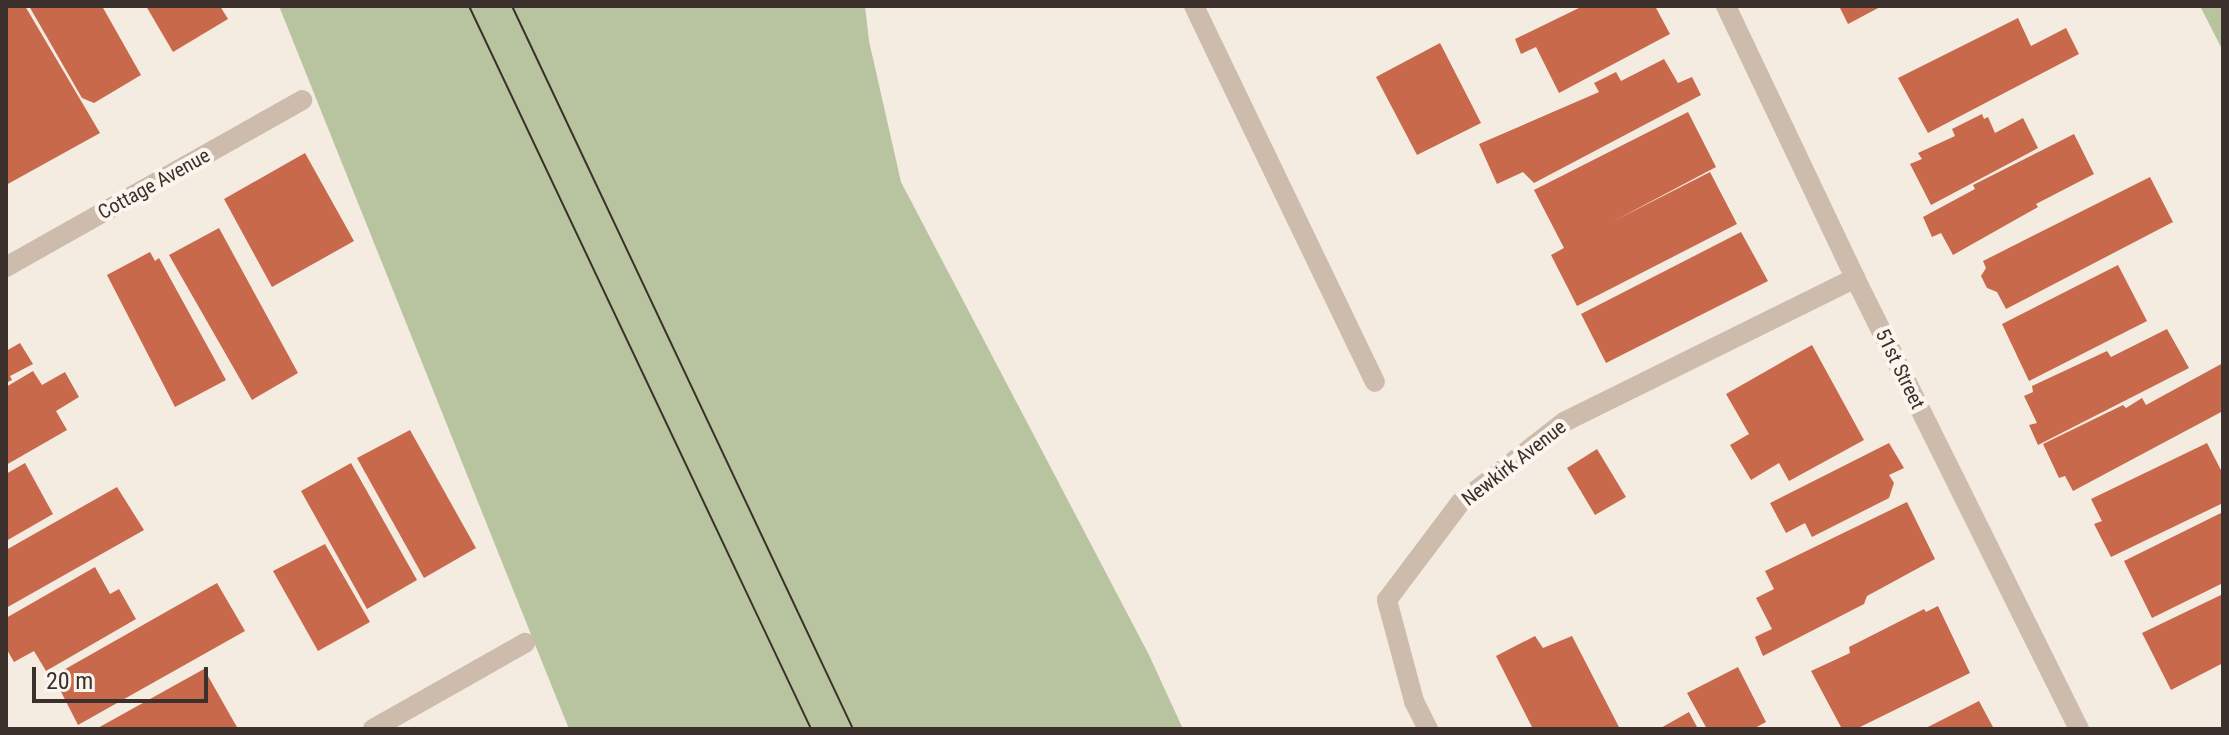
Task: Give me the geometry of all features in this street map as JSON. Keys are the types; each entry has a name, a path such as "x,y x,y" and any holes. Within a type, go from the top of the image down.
{"street":[{"path":"1194,6 1375,382"},
{"name":"51st Street","path":"1726,6 1855,278 2079,729"},
{"name":"Cottage Avenue","path":"6,267 302,100"},
{"name":"Newkirk Avenue","path":"1428,729 1414,701 1387,600 1460,503 1564,422 1855,278"},
{"path":"373,729 525,643"}],"green space":[{"path":"279,6 865,6 869,41 901,182 1149,655 1183,729 569,729"},
{"path":"2200,6 2223,6 2223,51"}],"building":[{"path":"25,6 100,133 6,185 6,7"},
{"path":"29,6 102,6 141,75 94,103 82,98"},
{"path":"146,6 220,6 228,19 173,52"},
{"path":"1583,6 1655,6 1670,34 1559,93 1536,47 1521,54 1515,39"},
{"path":"1839,6 1882,6 1848,24"},
{"path":"2018,18 2031,46 2066,28 2079,54 1928,133 1898,78"},
{"path":"1440,43 1481,123 1417,155 1376,77"},
{"path":"1664,59 1678,83 1692,77 1701,95 1534,183 1523,172 1497,184 1479,144 1599,92 1594,83 1616,72 1621,81"},
{"path":"1688,112 1716,167 1612,222 1710,172 1737,224 1577,306 1551,255 1564,248 1534,190"},
{"path":"1982,114 1984,119 1988,117 1995,133 2023,118 2038,148 1931,205 1910,164 1922,159 1918,153 1955,136 1952,129"},
{"path":"2074,134 2094,174 2036,204 2038,207 1953,255 1941,233 1932,237 1923,217 1975,189 1973,185"},
{"path":"305,153 354,241 272,287 224,199"},
{"path":"2150,177 2173,222 2006,309 1997,292 1987,288 1981,276 1986,268 1983,261"},
{"path":"219,228 298,373 252,400 169,255"},
{"path":"1741,232 1768,281 1606,363 1581,314"},
{"path":"150,252 155,261 159,258 226,380 175,407 107,275"},
{"path":"2118,265 2147,321 2029,381 2002,324"},
{"path":"2167,329 2189,368 2038,445 2029,425 2037,423 2024,396 2033,392 2032,386 2107,351 2111,357"},
{"path":"20,343 33,364 10,376 12,380 6,383 6,351"},
{"path":"1812,345 1864,440 1789,481 1779,463 1751,480 1730,445 1749,434 1726,394"},
{"path":"2223,363 2223,411 2073,491 2065,476 2059,478 2043,444 2123,405 2126,408 2142,398 2146,405"},
{"path":"33,371 42,385 65,372 79,397 56,411 67,430 6,465 6,387"},
{"path":"410,430 476,548 424,578 357,458"},
{"path":"1889,443 1904,468 1889,475 1894,483 1889,498 1812,537 1805,523 1786,533 1770,503"},
{"path":"2207,443 2223,474 2223,503 2111,557 2094,524 2102,521 2091,499"},
{"path":"1597,449 1626,497 1595,515 1567,468"},
{"path":"25,463 53,514 6,541 6,474"},
{"path":"351,463 417,580 367,609 301,491"},
{"path":"117,487 144,530 6,608 6,550"},
{"path":"1907,502 1935,559 1867,596 1864,604 1763,656 1755,637 1772,629 1756,598 1774,589 1765,571"},
{"path":"2223,512 2223,583 2152,618 2124,561"},
{"path":"325,544 370,622 318,651 273,571"},
{"path":"95,567 110,594 119,589 136,619 46,671 34,651 14,662 6,648 6,618"},
{"path":"217,583 245,631 78,725 53,676"},
{"path":"2223,594 2223,663 2171,690 2142,633"},
{"path":"1938,606 1970,673 1856,729 1842,729 1811,671 1850,653 1849,647 1924,609 1926,612"},
{"path":"1535,636 1543,648 1572,636 1620,729 1533,729 1496,656"},
{"path":"1738,667 1766,722 1753,729 1707,729 1687,693"},
{"path":"204,669 238,729 96,729"},
{"path":"1979,701 1994,729 1924,729"},
{"path":"1689,712 1698,729 1659,729"}],"tram line":[{"path":"469,6 811,729"},
{"path":"512,6 853,729"}]}
